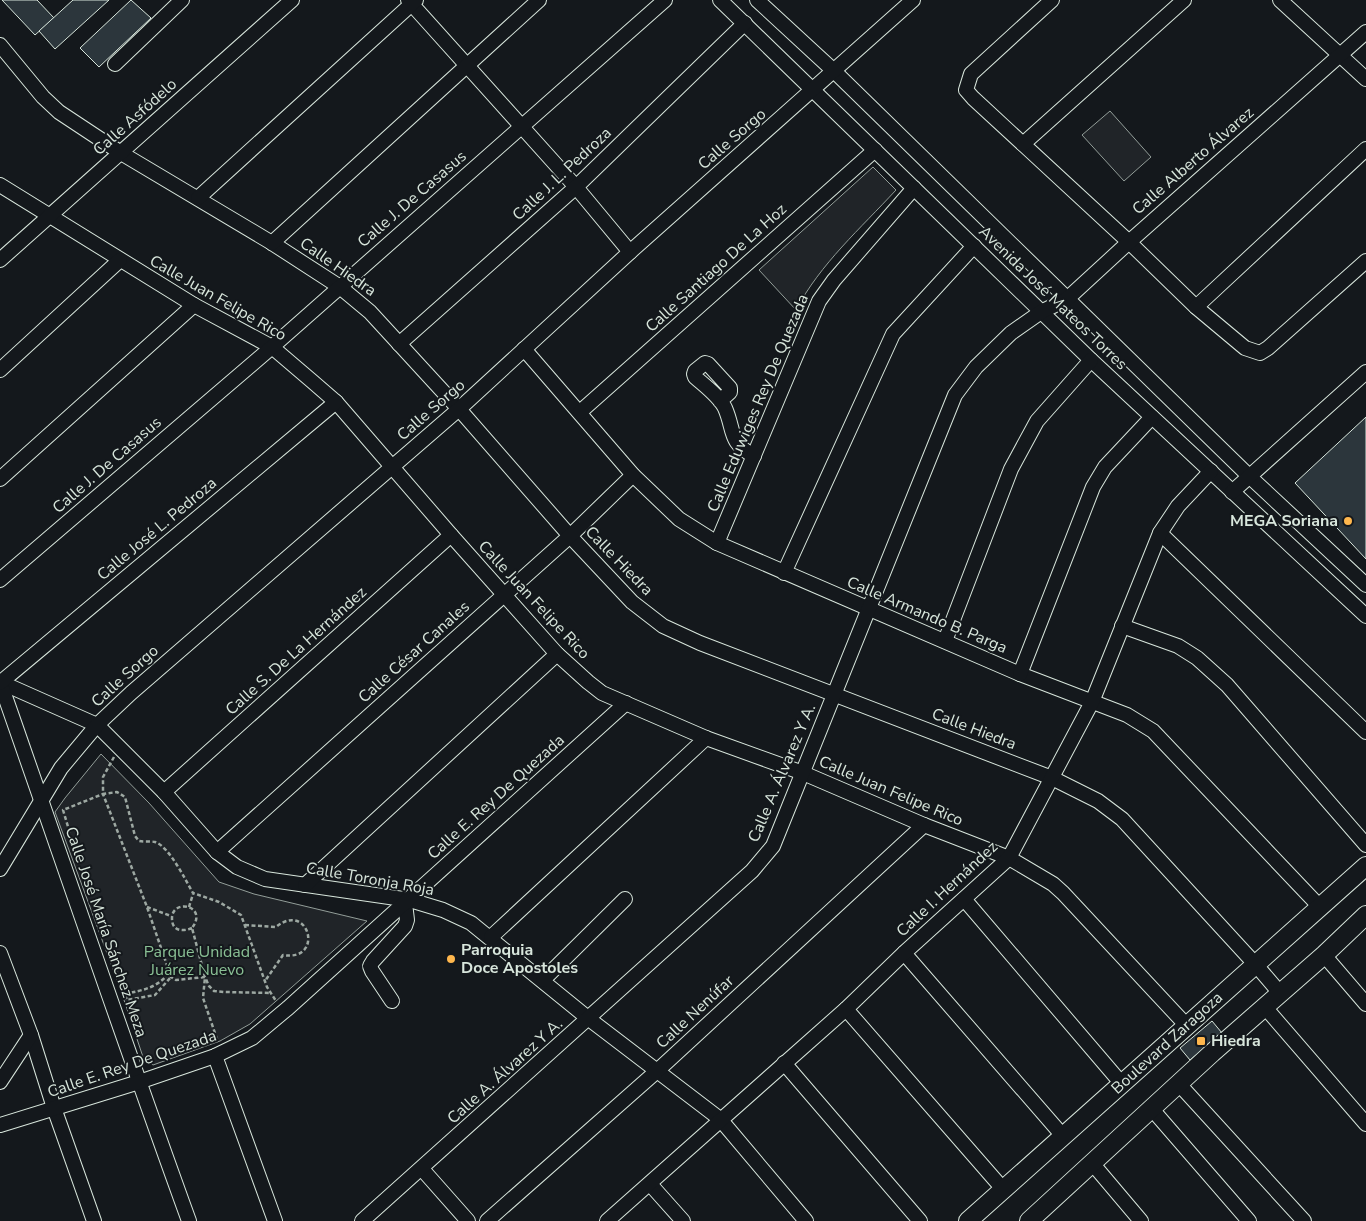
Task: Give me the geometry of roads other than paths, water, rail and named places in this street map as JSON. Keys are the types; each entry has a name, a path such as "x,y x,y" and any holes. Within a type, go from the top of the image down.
{"main road":[{"name":"Boulevard Zaragoza","path":"968,1221 1366,866"},
{"path":"1029,1221 1178,1083 1324,955 1366,915"}],"street":[{"path":"115,64 182,0"},
{"name":"Calle Asfódelo","path":"0,260 292,0"},
{"path":"272,243 539,0"},
{"name":"Calle J. De Casasus","path":"0,580 272,347 665,0"},
{"name":"Avenida José Mateos Torres","path":"720,0 1091,360 1366,616"},
{"name":"Calle Sorgo","path":"0,869 61,768 97,725 459,409 630,252 913,0"},
{"path":"1052,0 971,74 966,90 1196,307 1245,348 1260,353 1268,348 1366,261"},
{"path":"1023,144 1184,0"},
{"path":"1280,0 1366,79"},
{"path":"198,198 412,1 521,127 576,187 630,252"},
{"name":"Avenida José Mateos Torres","path":"764,2 1249,476 1366,585"},
{"name":"Calle J. L. Pedroza","path":"399,344 576,187 745,23"},
{"name":"Calle Alberto Álvarez","path":"1041,312 1067,299 1366,32"},
{"name":"Calle Hiedra","path":"0,45 43,97 59,112 121,153 272,243 340,287 370,312 459,409 570,536 632,602 663,626 700,643 1052,778 1098,801 1122,819 1280,993"},
{"name":"Calle Santiago De La Hoz","path":"580,412 875,150"},
{"path":"1196,307 1366,150"},
{"name":"Calle Juan Felipe Rico","path":"0,185 194,305 272,347 336,402 450,535 556,654 602,692 706,738 803,773 924,825 1009,858 1053,884 1064,893 1187,1026"},
{"name":"Calle Eduwiges Rey De Quezada","path":"717,543 820,301 834,280 914,188"},
{"path":"784,572 893,334 974,246"},
{"path":"0,370 120,260"},
{"path":"0,479 194,305"},
{"name":"Calle A. Álvarez Y A.","path":"362,1221 762,861 773,846 954,395 983,360 1011,333 1041,312"},
{"name":"Calle Armando B. Parga","path":"524,349 633,475 679,519 717,543 1020,674 1128,715 1153,731 1320,907"},
{"path":"945,641 1012,469 1037,421 1091,360"},
{"path":"1232,492 1366,372"},
{"path":"720,400 734,439 744,451 754,456"},
{"name":"Calle José L. Pedroza","path":"0,682 336,402"},
{"path":"1020,674 1093,487 1105,467 1152,417"},
{"name":"Calle I. Hernández","path":"607,1221 846,1009 904,953 1009,858 1092,702 1160,533 1178,506 1211,471"},
{"name":"Calle César Canales","path":"217,852 570,536 633,475"},
{"path":"1160,533 1366,732"},
{"name":"Calle S. De La Hernández","path":"164,792 450,535"},
{"path":"1122,626 1178,646 1197,658 1227,685 1366,845"},
{"path":"305,885 556,654"},
{"name":"Calle Toronja Roja","path":"0,682 97,725 164,792 217,852 237,867 265,878 407,902 459,916 491,937 589,1018 720,1119 806,1221"},
{"name":"Calle José María Sánchez Meza","path":"0,682 108,988 139,1082 190,1221"},
{"name":"Calle E. Rey De Quezada","path":"0,1125 139,1082 219,1054 252,1038 285,1012 626,703"},
{"path":"491,937 706,738"},
{"name":"Calle Nenúfar","path":"487,1221 657,1071 924,825"},
{"path":"542,980 625,899"},
{"path":"964,899 1122,1084"},
{"path":"392,1000 370,966 405,926 407,902"},
{"path":"0,953 31,1035 54,1108 94,1221"},
{"path":"904,953 1063,1136"},
{"path":"1324,955 1366,1004"},
{"path":"1264,1006 1366,1124"},
{"path":"846,1009 1003,1189"},
{"path":"0,1082 31,1035"},
{"path":"219,1054 275,1221"},
{"path":"784,1063 920,1221"},
{"path":"1178,1083 1304,1221"},
{"path":"1151,1108 1249,1221"},
{"path":"1092,1164 1141,1221"},
{"path":"422,1169 468,1221"},
{"path":"650,1184 683,1221"}],"place":[{"name":"MEGA Soriana","path":"1348,521"},
{"name":"Parroquia Doce Apostoles","path":"451,959"},
{"name":"Hiedra","path":"1201,1041"}],"park label":[{"name":"Parque Unidad Juárez Nuevo","path":"197,961"}]}
